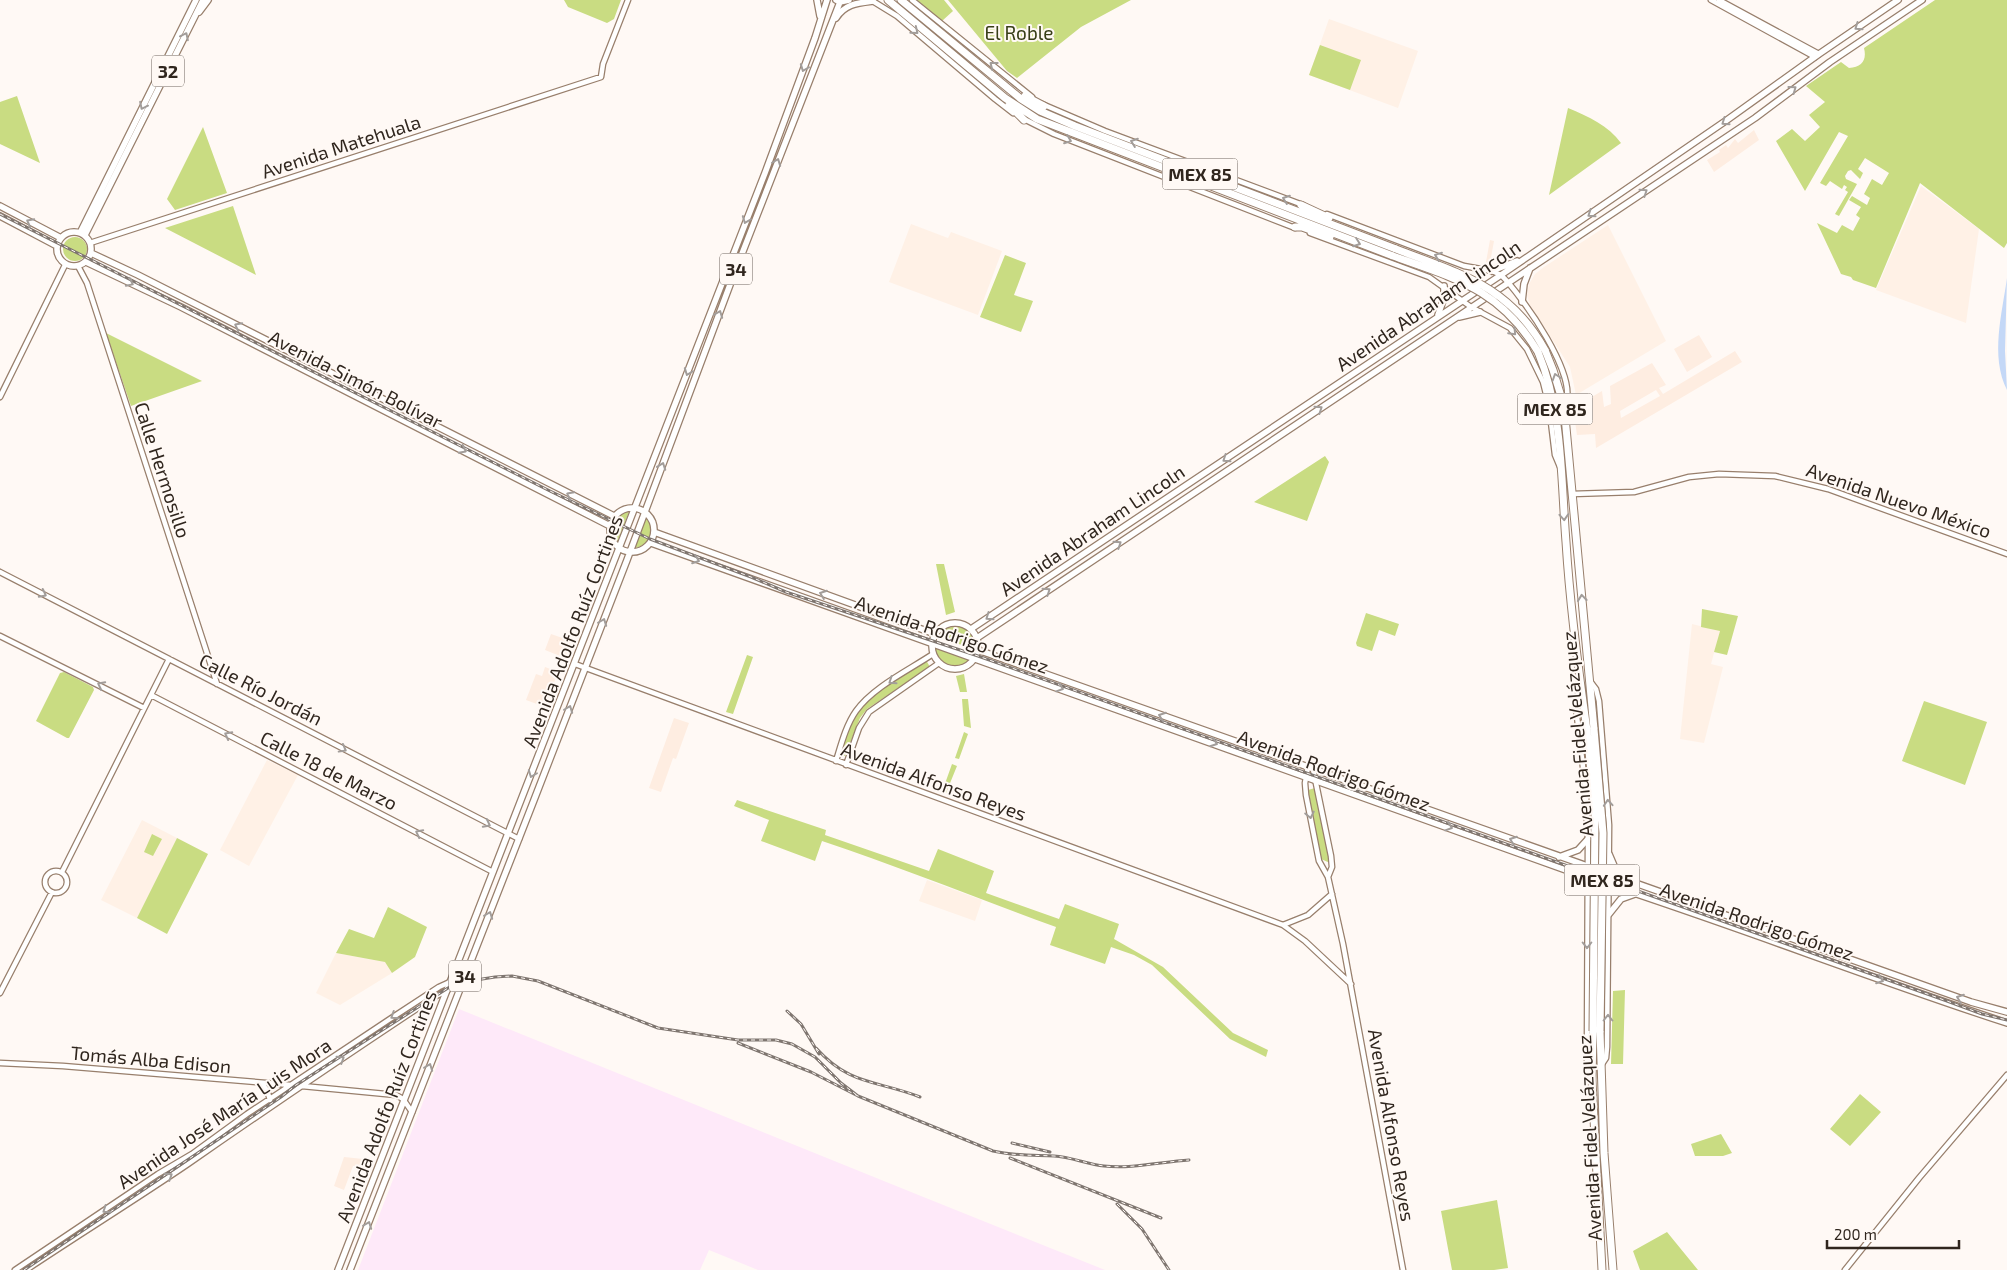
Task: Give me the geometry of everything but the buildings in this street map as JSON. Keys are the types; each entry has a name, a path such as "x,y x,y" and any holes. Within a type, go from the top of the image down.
{"highway":[{"name":"MEX 85","path":"888,0 1030,105 1061,121 1352,231 1395,253 1464,282 1484,293 1512,316 1541,351"},
{"name":"MEX 85","path":"901,0 1005,98 1030,115 1052,126 1339,236 1395,253"},
{"path":"1009,88 1015,89 1044,106"},
{"path":"1005,98 1009,105 1024,120"},
{"path":"1301,204 1348,226 1352,231"},
{"path":"1295,227 1302,227 1330,237 1339,236"},
{"name":"Avenida Fidel Velázquez","path":"1541,351 1553,370 1564,406 1590,681 1595,815 1596,1031 1592,1081 1602,1270"},
{"name":"Avenida Fidel Velázquez","path":"1541,351 1550,386 1561,468 1566,544 1581,687 1591,730"},
{"name":"Avenida Fidel Velázquez","path":"1596,1031 1601,1065 1605,1162 1613,1270"}],"main road":[{"name":"32","path":"83,234 196,0"},
{"name":"32","path":"83,234 203,0"},
{"path":"196,14 203,9 208,0"},
{"path":"817,0 820,23"},
{"name":"Avenida Adolfo Ruíz Cortines","path":"338,1270 765,173 820,23 826,0"},
{"name":"34","path":"838,1 849,0"},
{"name":"Avenida Abraham Lincoln","path":"972,629 1501,275 1898,0"},
{"path":"977,638 1755,118 1830,62 1922,0"},
{"name":"Avenida Adolfo Ruíz Cortines","path":"350,1270 630,552 838,1"},
{"path":"829,28 840,12 848,6 874,1"},
{"path":"0,206 60,238"},
{"path":"0,216 57,246"},
{"path":"70,232 83,234 90,243 91,253 86,262 78,266 65,264 57,254 60,238 70,232"},
{"name":"Avenida Simón Bolívar","path":"91,253 138,274 614,516"},
{"path":"1492,271 1524,259"},
{"name":"Avenida Simón Bolívar","path":"86,262 283,358 610,526"},
{"path":"1522,302 1524,284 1531,268"},
{"path":"1435,319 1443,304 1444,286"},
{"path":"1454,318 1480,312"},
{"path":"1421,328 1421,334 1427,337"},
{"path":"1412,333 1417,339 1415,344"},
{"path":"640,496 642,501 649,500"},
{"path":"636,508 645,512 652,521 654,532 650,542 640,551 630,552 620,549 613,542 610,526 614,516 624,509 636,508"},
{"name":"Avenida Rodrigo Gómez","path":"654,532 935,634"},
{"name":"Avenida Rodrigo Gómez","path":"650,542 1588,878 1934,1000 2007,1023"},
{"path":"951,623 962,623 972,629 977,638 978,650 971,663 961,669 950,669 939,663 933,654 932,643 935,634 942,627 951,623"},
{"name":"Avenida Rodrigo Gómez","path":"978,650 1964,1000 2007,1012"},
{"path":"1559,857 1578,850 1588,839"},
{"path":"1609,854 1616,868 1626,880"},
{"path":"1568,870 1579,879 1588,893"},
{"path":"1609,914 1621,899 1636,894"}],"street":[{"name":"Avenida Matehuala","path":"90,243 601,77 603,64 628,0"},
{"path":"912,0 1044,106 1105,131 1464,266 1492,271 1501,275 1546,336 1560,363 1568,393 1564,406"},
{"path":"1711,0 1817,56"},
{"path":"1720,0 1817,56"},
{"path":"874,1 906,23 994,99 1024,120 1054,134 1422,274 1444,286 1471,307 1510,328 1532,358 1543,382 1547,396 1555,455 1561,468"},
{"path":"0,396 65,264"},
{"name":"Calle Hermosillo","path":"78,266 87,283 217,684"},
{"name":"Avenida Nuevo México","path":"1572,494 1634,492 1689,477 1719,474 1775,476 1828,489 2007,554"},
{"name":"Calle Río Jordán","path":"0,572 519,839"},
{"path":"0,636 144,708"},
{"path":"836,761 852,718 862,704 876,692 933,654"},
{"path":"62,872 169,659"},
{"path":"846,765 861,723 873,708 939,663"},
{"name":"Avenida Alfonso Reyes","path":"575,664 1283,925 1305,941 1351,984"},
{"path":"1590,681 1596,689 1599,701 1609,825 1610,885 1607,1047 1606,1058 1601,1065"},
{"path":"1581,687 1577,697 1576,708 1585,784 1588,839 1587,1068 1588,1076 1592,1081"},
{"name":"Calle 18 de Marzo","path":"151,695 493,872"},
{"path":"1311,768 1306,776 1306,795 1319,862 1328,877"},
{"path":"1311,768 1316,779 1331,856 1332,866 1328,877"},
{"path":"1587,825 1601,829 1609,825"},
{"path":"54,871 62,872 66,877 66,887 60,892 52,892 46,885 47,876 54,871"},
{"name":"Avenida Alfonso Reyes","path":"1328,877 1351,984 1403,1270"},
{"path":"0,993 52,892"},
{"path":"1283,925 1308,916 1332,894"},
{"path":"1587,918 1598,920 1609,926"},
{"name":"Avenida José María Luis Mora","path":"15,1270 158,1174 192,1154 439,986 450,982"},
{"name":"Avenida José María Luis Mora","path":"26,1270 446,991"},
{"name":"Tomás Alba Edison","path":"0,1063 63,1066 392,1094 404,1099"},
{"path":"1845,1270 1919,1178 2007,1075"},
{"path":"262,1084 267,1090 270,1100"},
{"path":"404,1099 412,1112"}],"shaded area":[{"path":"1329,19 1418,51 1398,108 1309,75"},
{"path":"1754,130 1759,140 1714,172 1707,160 1720,152 1719,150 1726,145 1728,148 1735,139 1738,143"},
{"path":"1921,186 1979,229 1966,323 1876,290"},
{"path":"911,224 948,238 951,232 1002,251 978,315 889,282"},
{"path":"1608,225 1666,341 1576,395 1570,367 1530,305 1527,295 1529,284 1535,274 1544,267"},
{"path":"1490,240 1494,241 1490,263 1486,262"},
{"path":"1699,335 1712,357 1687,372 1674,349"},
{"path":"1735,351 1742,362 1596,448 1595,434 1577,435 1573,408 1602,391 1604,407 1611,404 1610,386 1652,363 1666,385 1659,388 1663,394","holes":["1656,390 1660,396 1621,418 1620,411"]},
{"path":"1692,624 1720,631 1711,664 1723,667 1704,743 1680,739"},
{"path":"551,634 571,641 565,658 545,650"},
{"path":"545,667 558,672 545,707 526,700 536,674 542,676"},
{"path":"674,718 689,723 676,759 673,758 661,792 649,788"},
{"path":"267,760 298,775 249,866 220,850"},
{"path":"142,820 177,838 137,918 101,900"},
{"path":"927,880 982,900 975,921 919,901"},
{"path":"336,953 386,962 392,973 340,1005 316,993"},
{"path":"459,1009 1105,1270 758,1270 709,1250 700,1270 358,1270"},
{"path":"344,1157 363,1159 360,1166 353,1166 344,1190 334,1186"}],"green space":[{"path":"564,0 621,0 614,19 607,23 568,7"},
{"path":"917,0 944,0 953,11 942,21"},
{"name":"El Roble","path":"948,0 1131,0 1081,27 1017,78 1007,71"},
{"path":"1935,0 2007,0 2007,243 2004,248 1920,183 1876,288 1841,274 1817,223 1837,233 1842,225 1853,231 1860,218 1856,215 1861,207 1849,200 1852,196 1867,205 1870,198 1864,194 1872,179 1882,185 1889,173 1865,158 1858,169 1863,173 1860,179 1851,170 1848,171 1845,176 1846,179 1857,184 1839,216 1835,214 1848,192 1845,190 1847,187 1844,185 1842,189 1830,181 1826,186 1820,183 1848,136 1839,132 1805,191 1776,141 1792,129 1805,141 1820,127 1809,115 1825,102 1806,86 1841,62 1849,68 1860,64 1865,56 1864,48"},
{"path":"1320,45 1361,60 1350,90 1309,75"},
{"path":"17,96 40,163 0,144 0,102"},
{"path":"1568,108 1604,126 1621,143 1549,195"},
{"path":"203,127 227,193 175,210 167,199"},
{"path":"233,206 256,275 165,228"},
{"path":"75,237 84,240 87,249 84,258 75,261 66,258 63,249 66,240"},
{"path":"1005,255 1026,263 1014,295 1033,301 1021,332 980,317"},
{"path":"106,333 202,381 131,406"},
{"path":"1325,456 1329,462 1307,521 1254,502"},
{"path":"630,509 617,543 613,532 613,522 619,513"},
{"path":"646,515 649,520 650,536 645,544 635,548"},
{"path":"936,564 944,564 955,612 946,615"},
{"path":"1702,609 1738,616 1727,655 1714,652 1720,631 1701,627"},
{"path":"1366,613 1399,624 1395,636 1379,630 1372,651 1357,646 1356,643"},
{"path":"955,626 964,628 972,633 976,640 976,650 936,636 945,629"},
{"path":"934,646 971,659 960,667 950,667 939,660"},
{"path":"747,655 753,657 733,714 726,712"},
{"path":"926,660 930,667 867,709 860,718 845,756 839,754 854,717 868,699 886,684"},
{"path":"64,672 93,687 94,690 69,738 36,721 60,673"},
{"path":"964,674 967,692 960,692 956,676"},
{"path":"962,699 968,699 971,728 964,726"},
{"path":"1924,701 1987,722 1965,785 1902,761"},
{"path":"964,732 968,734 959,759 955,758"},
{"path":"952,764 957,766 946,793 942,792"},
{"path":"1315,788 1330,863 1321,859 1308,790"},
{"path":"737,800 826,830 825,835 929,871 938,849 994,871 986,893 1059,919 1065,904 1119,924 1114,939 1163,967 1233,1033 1268,1050 1266,1057 1230,1039 1152,965 1134,955 1111,947 1105,964 1050,945 1056,927 822,841 815,861 761,841 769,820 734,806"},
{"path":"152,834 162,839 153,856 144,852"},
{"path":"177,838 208,854 167,934 137,918"},
{"path":"388,907 427,927 415,957 392,973 385,962 336,953 349,929 374,938"},
{"path":"1625,990 1623,1064 1611,1064 1613,991"},
{"path":"1860,1094 1881,1112 1850,1146 1830,1129"},
{"path":"1721,1134 1732,1153 1723,1156 1695,1156 1691,1144"},
{"path":"1497,1200 1508,1268 1452,1270 1441,1211"},
{"path":"1667,1232 1698,1270 1640,1270 1633,1251"}],"water":[{"path":"2007,278 2005,351 2007,390 2002,377 1998,349 2000,320"}],"railway":[{"path":"0,214 550,491 650,539 786,592 978,656 1982,1014 2007,1020"},
{"path":"24,1270 296,1085 448,988 476,980 512,976 538,981 658,1028 738,1040 776,1040 792,1044 815,1057 841,1083 858,1096"},
{"path":"787,1011 801,1024 819,1054"},
{"path":"738,1043 811,1072 858,1096 993,1151 1016,1155 1060,1157 1114,1167 1189,1160"},
{"path":"816,1048 828,1060 853,1076 920,1097"},
{"path":"1012,1143 1050,1152"},
{"path":"1010,1158 1161,1218"},
{"path":"1117,1204 1142,1229 1169,1270"}]}
